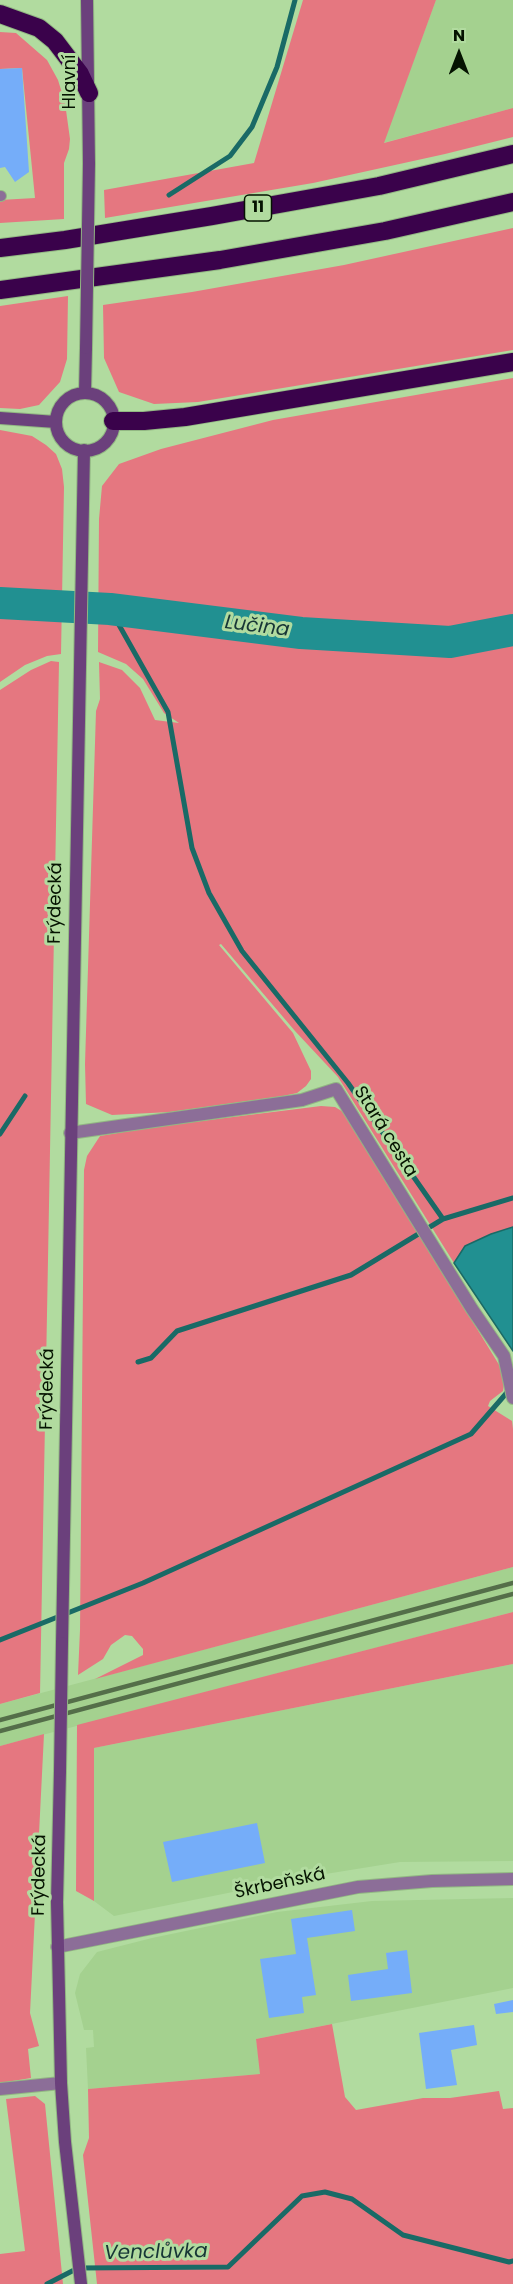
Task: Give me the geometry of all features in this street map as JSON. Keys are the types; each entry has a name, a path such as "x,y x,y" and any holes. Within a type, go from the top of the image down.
{"highway":[{"path":"0,14 39,28 55,41 80,74 89,93"},
{"name":"11","path":"0,248 66,240 379,186 513,154"},
{"path":"0,290 220,260 385,231 513,202"},
{"path":"113,420 144,421 185,417 513,362"}],"main road":[{"name":"Hlavní","path":"85,393 89,164 87,0"},
{"path":"85,393 103,400 109,407 113,420 110,436 103,444 94,449 84,450 73,448 64,442 58,432 56,422 58,411 64,401 74,395 85,393"},
{"path":"0,418 56,422"},
{"name":"Frýdecká","path":"81,2284 65,2142 57,1947 84,450"}],"street":[{"name":"Stará cesta","path":"70,1133 302,1100 336,1089 504,1356 513,1398"},
{"name":"Škrbeňská","path":"57,1947 358,1887 432,1881 513,1879"},
{"path":"0,2089 61,2083"}],"shaded area":[{"path":"303,0 436,0 384,143 513,108 513,137 313,183 105,218 104,190 254,163"},
{"path":"436,0 513,0 513,108 383,143"},
{"path":"0,32 16,33 47,60 58,80 65,103 70,139 64,163 64,219 0,223 0,200 35,198 22,68 0,69"},
{"path":"513,228 513,350 198,402 154,404 119,392 104,358 103,305 344,265"},
{"path":"68,296 67,359 60,382 39,405 20,409 0,408 0,306"},
{"path":"513,378 513,1227 465,1246 454,1263 338,1077 295,1031 221,944 219,945 293,1033 311,1071 311,1079 306,1086 297,1093 283,1096 170,1112 112,1115 86,1104 85,1064 96,711 100,699 99,662 122,670 140,688 155,720 179,723 164,713 143,679 126,664 98,652 99,519 102,486 119,464 161,449 273,420"},
{"path":"0,430 32,436 46,445 56,454 62,469 64,487 61,654 47,656 25,665 0,682"},
{"path":"51,661 59,662 40,1693 0,1704 0,690 31,670"},
{"path":"321,1106 335,1107 345,1113 501,1368 503,1391 490,1401 488,1406 512,1421 513,1567 95,1679 143,1655 143,1649 132,1636 125,1635 111,1645 103,1659 78,1675 84,1170 87,1156 100,1136"},
{"path":"513,1567 513,1612 0,1746 0,1704"},
{"path":"513,1612 513,1664 94,1748 94,1901 76,1891 77,1725"},
{"path":"513,1664 513,1861 400,1862 307,1877 114,1916 94,1901 94,1748"},
{"path":"44,1734 30,2013 39,2046 28,2049 31,2078 0,2083 0,1746"},
{"path":"513,1898 513,1988 256,2039 261,2074 88,2089 86,2048 94,2047 93,2030 84,2030 75,1993 80,1974 97,1952 277,1912 372,1901"},
{"path":"332,2024 345,2097 356,2110 423,2098 450,2098 499,2091 503,2109 513,2108 513,2284 97,2284 83,2155 89,2138 88,2089 260,2074 256,2039"},
{"path":"35,2096 45,2104 63,2284 0,2284 0,2254 25,2251 6,2099"}],"water":[{"path":"513,1227 513,1351 454,1263 465,1246"}],"building":[{"path":"22,68 29,172 15,182 5,167 0,168 0,69"},
{"path":"257,1823 265,1863 172,1882 163,1842"},
{"path":"352,1910 355,1931 307,1938 316,1995 302,1997 304,2013 269,2018 260,1959 296,1954 291,1919"},
{"path":"407,1950 412,1993 351,2001 348,1975 388,1969 386,1953"},
{"path":"513,2000 513,2012 496,2014 494,2004"},
{"path":"474,2025 477,2045 451,2050 457,2085 426,2089 419,2033"}],"waterway":[{"path":"169,195 230,156 252,127 277,67 295,0"},
{"name":"Lučina","path":"0,603 110,609 301,633 450,642 513,630"},
{"path":"110,609 168,712 192,848 209,893 242,951 348,1083 443,1219"},
{"path":"0,1134 25,1096"},
{"path":"138,1362 151,1358 177,1331 351,1275 443,1219 513,1198"},
{"path":"0,1640 143,1583 471,1434 510,1389"},
{"name":"Venclůvka","path":"47,2284 78,2268 228,2267 302,2196 325,2192 352,2199 403,2235 509,2262 513,2261"}],"railway":[{"path":"0,1720 513,1583"},
{"path":"0,1731 513,1594"}]}
